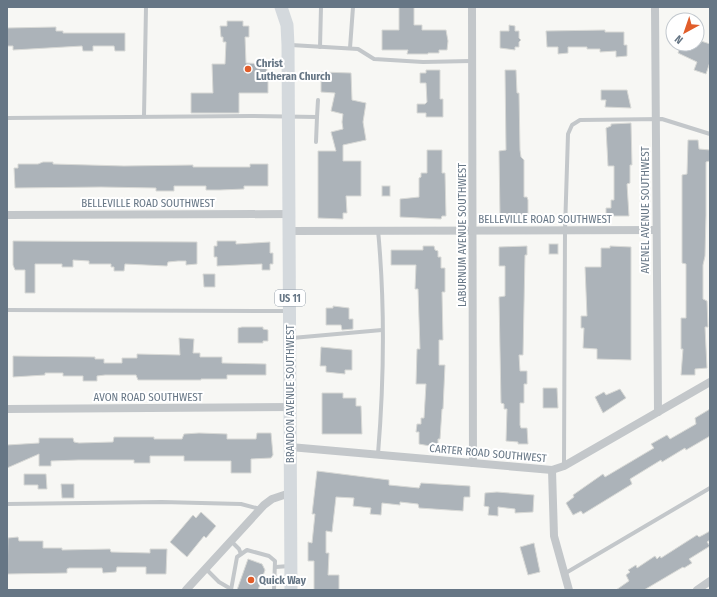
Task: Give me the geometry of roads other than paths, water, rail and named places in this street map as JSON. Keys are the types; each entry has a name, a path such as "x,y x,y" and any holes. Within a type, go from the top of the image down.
{"main road":[{"name":"BRANDON AVENUE SOUTHWEST","path":"281,7 288,25 291,590"}],"street":[{"name":"LABURNUM AVENUE SOUTHWEST","path":"472,7 473,463"},
{"name":"AVENEL AVENUE SOUTHWEST","path":"655,7 658,412"},
{"name":"BELLEVILLE ROAD SOUTHWEST","path":"7,215 290,214"},
{"name":"BELLEVILLE ROAD SOUTHWEST","path":"290,231 656,230"},
{"name":"CARTER ROAD SOUTHWEST","path":"290,448 552,470 564,466 710,382"},
{"name":"AVON ROAD SOUTHWEST","path":"7,409 290,407"},
{"path":"552,470 554,536 569,590"},
{"path":"186,590 261,509 272,499 290,493"},
{"path":"697,590 710,581"}],"lane":[{"path":"144,116 146,7"},
{"path":"320,47 321,7"},
{"path":"350,48 354,7"},
{"path":"288,45 358,49 374,59 423,62 471,62"},
{"path":"316,142 318,100"},
{"path":"7,118 144,116 318,117"},
{"path":"564,466 565,230 568,134 572,125 580,120 662,119 710,134"},
{"path":"378,230 382,330 382,409 378,455"},
{"path":"7,310 290,311"},
{"path":"290,338 382,330"},
{"path":"564,574 710,488"},
{"path":"7,504 162,502 241,504 261,509"},
{"path":"231,541 239,549 241,554"},
{"path":"206,568 219,582 231,589 237,556 247,550 270,556 275,560 276,567 274,590"},
{"path":"276,567 290,566"}],"place":[{"name":"Christ Lutheran Church","path":"248,69"},
{"name":"Quick Way","path":"251,580"}]}
